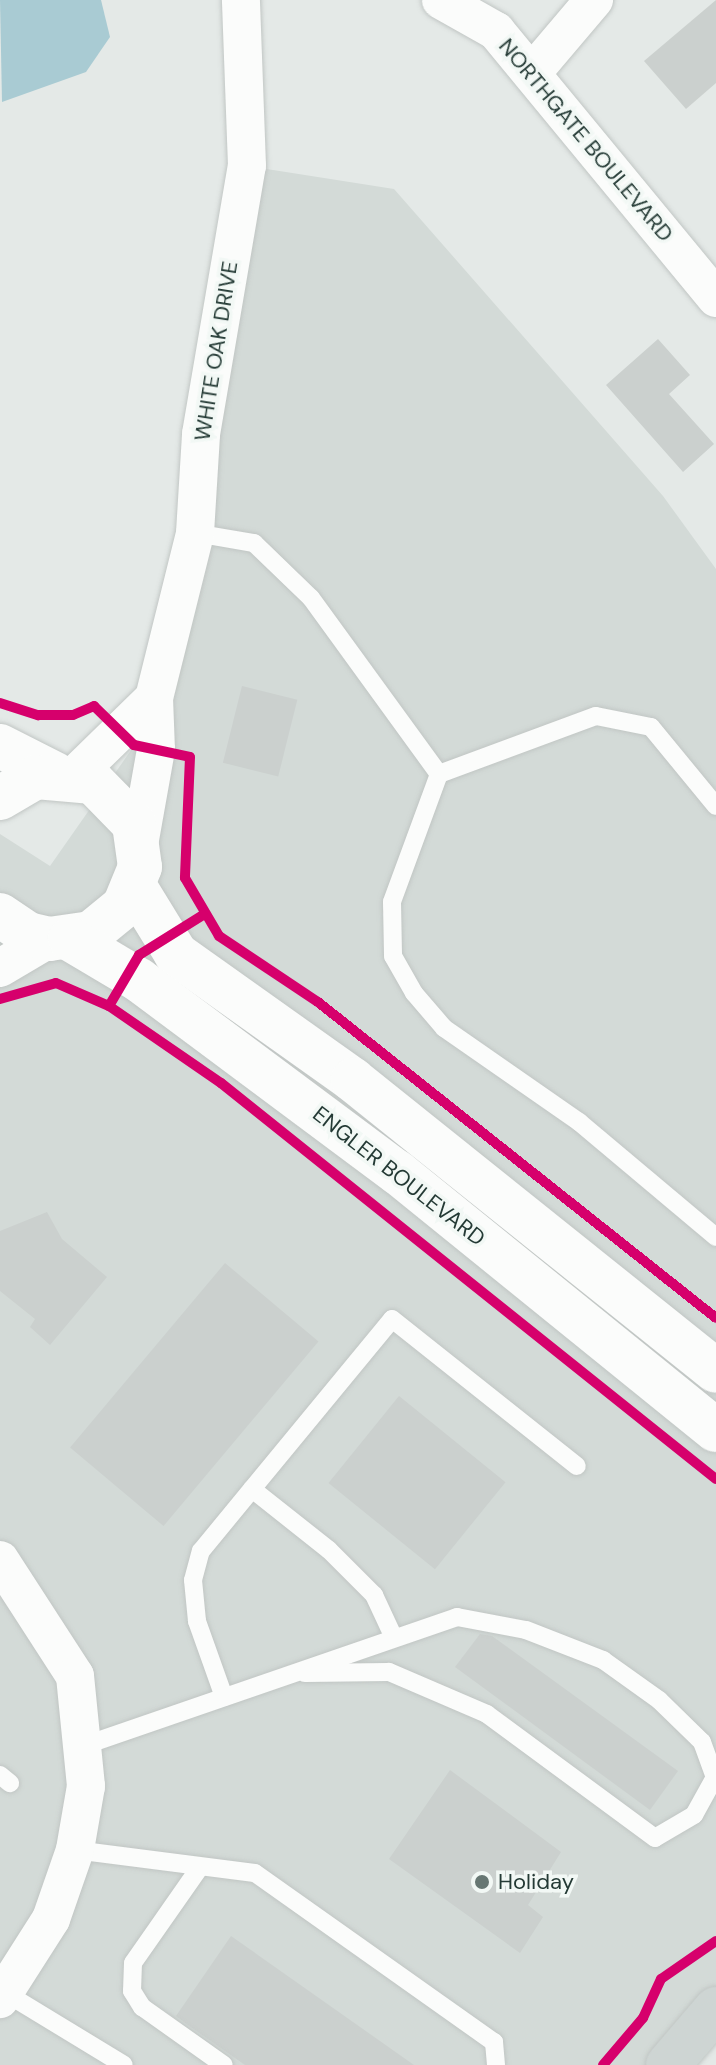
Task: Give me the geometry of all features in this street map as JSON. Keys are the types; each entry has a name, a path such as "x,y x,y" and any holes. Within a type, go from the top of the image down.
{"main road":[{"path":"0,746 65,775 123,806 137,866 176,954 353,1080 716,1371"},
{"path":"0,798 18,784 65,775"},
{"path":"60,939 109,921 137,866"},
{"name":"ENGLER BOULEVARD","path":"0,915 28,934 60,939 150,989 397,1172 716,1430"},
{"path":"668,2065 716,2009"}],"street":[{"name":"WHITE OAK DRIVE","path":"137,866 156,750 154,698 195,533 201,434 247,166 241,0"},
{"name":"NORTHGATE BOULEVARD","path":"441,0 496,31 716,298"},
{"path":"532,73 594,0"},
{"path":"65,775 154,698"},
{"path":"0,968 60,939"},
{"path":"0,1560 75,1676 86,1786 75,1850 51,1919 2,1996"}],"lane":[{"path":"195,533 254,543 311,598 439,774"},
{"path":"716,806 651,727 596,716 439,774 392,902 393,956 414,993 444,1028 579,1122 716,1237"},
{"path":"224,1697 197,1621 193,1580 201,1551 392,1319 577,1466"},
{"path":"252,1489 329,1550 374,1595 393,1636"},
{"path":"80,1747 224,1697 305,1673 393,1636 457,1617 526,1630 603,1660 659,1700 702,1742 715,1777 694,1815 655,1838 487,1714 389,1672 305,1673"},
{"path":"75,1850 255,1873 494,2042 496,2065"},
{"path":"200,1867 133,1963 132,1991 142,2007 224,2065"},
{"path":"2,1996 116,2063"}],"shaded area":[{"path":"247,166 394,189 663,496 716,569 716,2000 668,2065 0,2065 0,834 50,866 141,736"}],"water":[{"path":"0,0 101,0 110,37 86,72 2,102"}],"building":[{"path":"716,0 716,83 686,109 644,61"},
{"path":"658,339 690,375 669,394 714,444 683,472 606,385"},
{"path":"242,686 297,700 278,776 223,763"},
{"path":"47,1212 62,1239 107,1277 50,1345 30,1327 35,1319 0,1291 0,1231"},
{"path":"225,1263 318,1341 164,1526 70,1448"},
{"path":"399,1396 505,1482 435,1569 329,1483"},
{"path":"480,1634 492,1636 678,1771 650,1810 455,1667"},
{"name":"Holiday","path":"450,1770 561,1852 528,1905 543,1917 520,1953 389,1859"},
{"path":"231,1936 414,2065 245,2065 188,2025 176,2016"}],"cycle path":[{"path":"0,703 38,715 73,715 94,706 134,745 190,757 185,878 219,936 318,1002 716,1318"},
{"path":"109,1006 139,955 203,915"},
{"path":"0,999 56,983 109,1006 221,1083 716,1479"},
{"path":"603,2065 643,2018 661,1979 716,1941"}],"place":[{"name":"Holiday","path":"482,1882"}]}
